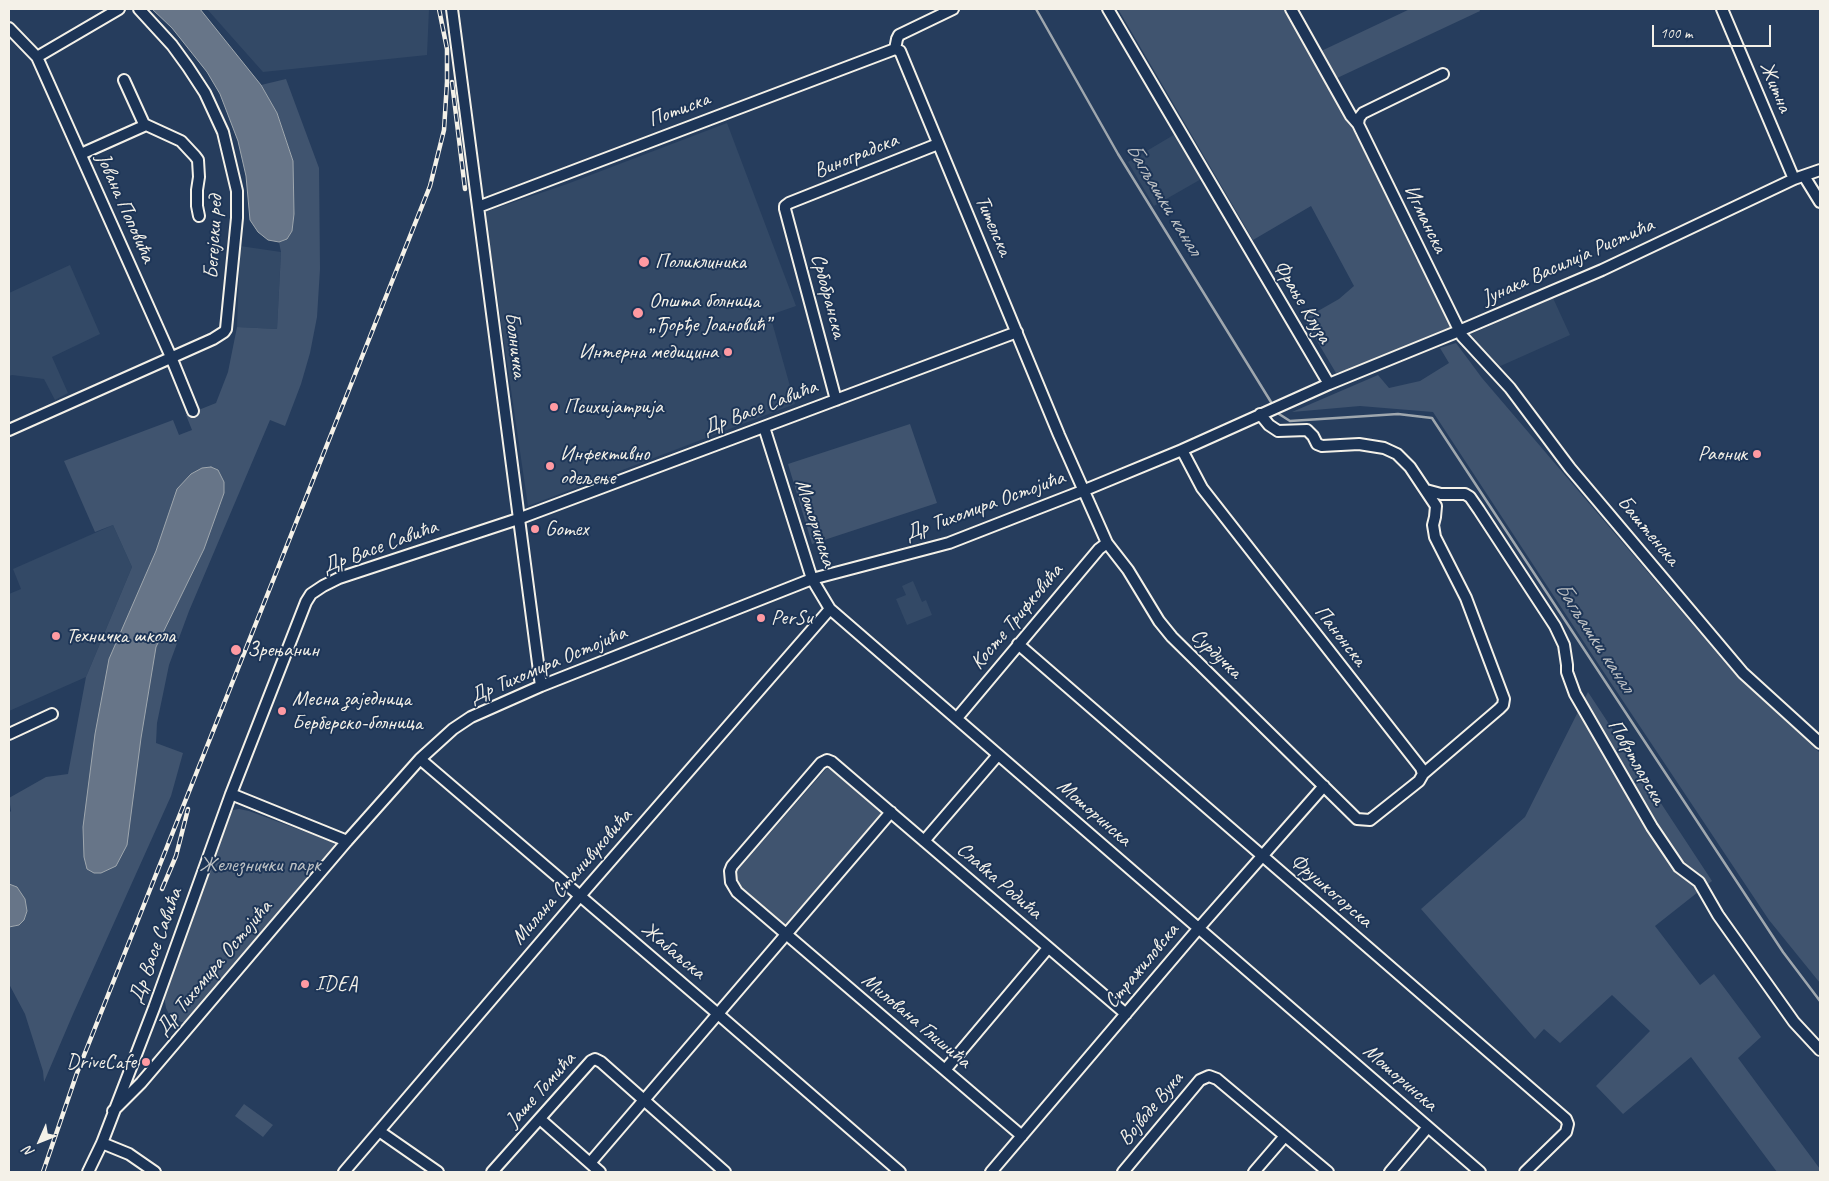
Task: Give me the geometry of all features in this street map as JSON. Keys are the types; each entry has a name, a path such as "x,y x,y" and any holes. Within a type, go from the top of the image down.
{"street":[{"path":"37,57 119,9"},
{"name":"Бегејски ред","path":"139,9 172,45 204,93 223,132 237,192 236,225 226,329 213,339 171,358"},
{"name":"Болничка","path":"452,9 540,686"},
{"path":"894,49 899,35 953,9"},
{"name":"Фрање Клуза","path":"1108,9 1329,384"},
{"name":"Игманска","path":"1290,9 1358,124 1459,331"},
{"name":"Житна","path":"1722,9 1794,179"},
{"name":"Јована Поповића","path":"9,28 37,57 193,411"},
{"name":"Потиска","path":"478,207 894,49"},
{"name":"Тителска","path":"894,49 900,51 1016,332 1084,490"},
{"path":"1358,124 1359,118 1363,113 1444,74"},
{"path":"81,154 146,125 124,80"},
{"name":"Бегејски ред","path":"146,125 181,141 198,160 200,176 196,190 196,206 199,216"},
{"name":"Виноградска","path":"789,203 938,144"},
{"name":"Јунака Василија Ристића","path":"1329,384 1602,270 1794,179 1820,170"},
{"path":"1804,176 1820,202"},
{"name":"Србобранска","path":"789,203 785,210 836,400"},
{"name":"Баштенска","path":"1459,331 1472,348 1510,388 1570,468 1743,673 1820,743"},
{"name":"Др Васе Савића","path":"88,1172 102,1142 154,1008 231,794 306,602 312,594 339,578 518,519 1016,332"},
{"path":"9,430 171,358"},
{"path":"1084,490 1182,450 1329,384"},
{"path":"1260,414 1269,426 1278,431 1302,430 1310,432 1317,444 1322,446 1369,445 1398,454 1410,467 1436,506"},
{"name":"Мошоринска","path":"764,427 812,579 830,608 1480,1172"},
{"name":"Панонска","path":"1182,450 1202,488 1421,768 1423,774"},
{"name":"Сурдучка","path":"1084,490 1108,543 1128,570 1159,621 1172,637 1356,819 1366,820 1373,818 1419,781 1423,774"},
{"name":"Др Тихомира Остојића","path":"113,1111 141,1083 420,759 453,729 472,717 540,686 812,579 949,543 1084,490"},
{"name":"Повртларска","path":"1426,490 1441,494 1465,494 1470,497 1555,626 1564,645 1567,672 1574,694 1652,827 1679,867 1699,882 1718,915 1794,1022 1820,1050"},
{"path":"1423,774 1499,709 1503,705 1504,699 1466,598 1435,537 1433,526 1436,517 1436,506 1441,494"},
{"name":"Косте Трифковића","path":"956,718 1099,549 1108,543"},
{"name":"Милана Станивуковића","path":"344,1172 830,608"},
{"name":"Фрушкогорска","path":"1018,644 1566,1119 1568,1124 1566,1132 1524,1172"},
{"path":"9,734 52,714"},
{"path":"924,840 998,754"},
{"name":"Жабаљска","path":"420,759 900,1172"},
{"name":"Милована Глишића","path":"848,776 832,762 827,760 821,763 732,866 730,871 731,882 737,892 1022,1136"},
{"name":"Славка Родића","path":"848,776 1126,1014"},
{"name":"Стражиловска","path":"991,1172 1198,929 1324,786"},
{"path":"231,794 348,841"},
{"path":"590,1163 891,812"},
{"path":"945,1070 1048,948"},
{"name":"Јаше Томића","path":"492,1172 594,1059 602,1062 644,1100"},
{"name":"Војводе Вука","path":"1122,1172 1200,1080 1206,1076 1212,1077 1285,1136"},
{"path":"644,1100 725,1172"},
{"path":"540,1119 600,1172"},
{"path":"1390,1172 1428,1127"},
{"path":"380,1131 438,1172"},
{"path":"1254,1172 1285,1136 1328,1172"},
{"path":"102,1142 122,1150 155,1172"}],"shaded area":[{"path":"152,9 200,9 261,85 277,113 293,161 294,214 292,231 287,239 279,242 268,240 258,232 250,220 246,176 238,141 220,94 207,72 172,28"},
{"path":"207,9 429,9 427,55 263,72"},
{"name":"Општа болница „Ђорђе Јоановић”","path":"727,123 796,306 770,315 795,404 528,506 485,212 567,184"},
{"path":"1177,133 1203,178 1154,206 1128,162"},
{"path":"240,246 281,252 277,329 237,327"},
{"path":"70,265 100,334 52,357 68,393 55,400 44,379 9,376 9,293"},
{"path":"1553,298 1570,335 1496,368 1469,335"},
{"path":"211,467 218,470 224,482 224,493 204,549 156,647 141,738 127,845 116,866 101,873 94,873 87,869 84,857 83,827 95,734 109,659 156,551 177,489 191,474 202,468"},
{"name":"Техничка школа","path":"113,525 132,567 86,677 9,711 9,594 21,589 13,569"},
{"path":"913,581 922,602 926,600 932,615 907,625 896,599 906,595 902,586"},
{"path":"9,884 17,887 25,899 27,911 24,920 19,925 9,927"}],"green space":[{"path":"1118,9 1286,9 1305,45 1332,81 1417,261 1422,260 1452,327 1364,365 1336,373 1304,319 1339,299 1354,286 1311,206 1253,240"},
{"path":"1410,9 1479,9 1480,11 1335,79 1317,53"},
{"path":"286,79 319,168 320,269 317,317 310,353 301,384 285,426 270,420 189,611 169,665 157,723 156,743 183,753 171,796 44,1082 43,1071 25,1014 9,984 9,927 19,925 24,920 27,911 25,899 17,887 9,884 9,813 11,811 9,798 46,777 68,774 86,677 132,567 113,525 95,532 64,461 173,420 179,435 192,430 186,415 216,403 228,372 237,327 277,329 281,252 279,242 287,239 292,231 294,214 293,161 277,113 261,85"},
{"path":"1456,343 1482,378 1728,666 1820,753 1820,983 1769,920 1433,412 1360,406 1292,412 1378,375 1389,388 1420,381 1449,363 1440,348"},
{"path":"910,424 937,503 812,544 788,464"},
{"path":"1588,692 1712,881 1655,926 1700,985 1714,974 1761,1037 1738,1058 1820,1169 1820,1172 1777,1172 1691,1057 1623,1114 1596,1086 1650,1031 1612,995 1560,1043 1544,1029 1535,1039 1421,909 1525,817"},
{"path":"830,767 882,813 784,926 739,887 737,871 826,769"},
{"name":"Железнички парк","path":"239,809 333,842 335,847 188,1022 181,1022 169,1014 164,996 229,814 233,810"},
{"path":"244,1104 273,1125 263,1137 235,1116"}],"waterway":[{"name":"Багљашки канал","path":"1036,9 1118,154 1271,402"},
{"name":"Багљашки канал","path":"1279,414 1290,421 1398,414 1432,418 1783,952 1820,1001"}],"railway":[{"path":"43,1172 77,1073 430,186 444,130 447,82 447,49 439,9"},
{"path":"452,82 465,189"},
{"path":"162,889 176,856 188,809"}],"place":[{"name":"Поликлиника","path":"644,262"},
{"name":"Општа болница „Ђорђе Јоановић”","path":"638,313"},
{"name":"Интерна медицина","path":"728,352"},
{"name":"Психијатрија","path":"554,407"},
{"name":"Раоник","path":"1757,454"},
{"name":"Инфективно одељење","path":"550,466"},
{"name":"Gomex","path":"535,529"},
{"name":"PerSu","path":"761,618"},
{"name":"Техничка школа","path":"56,636"},
{"name":"Зрењанин","path":"236,650"},
{"name":"Месна заједница Берберско-болница","path":"282,711"},
{"name":"IDEA","path":"305,984"},
{"name":"DriveCafe","path":"146,1062"}]}
